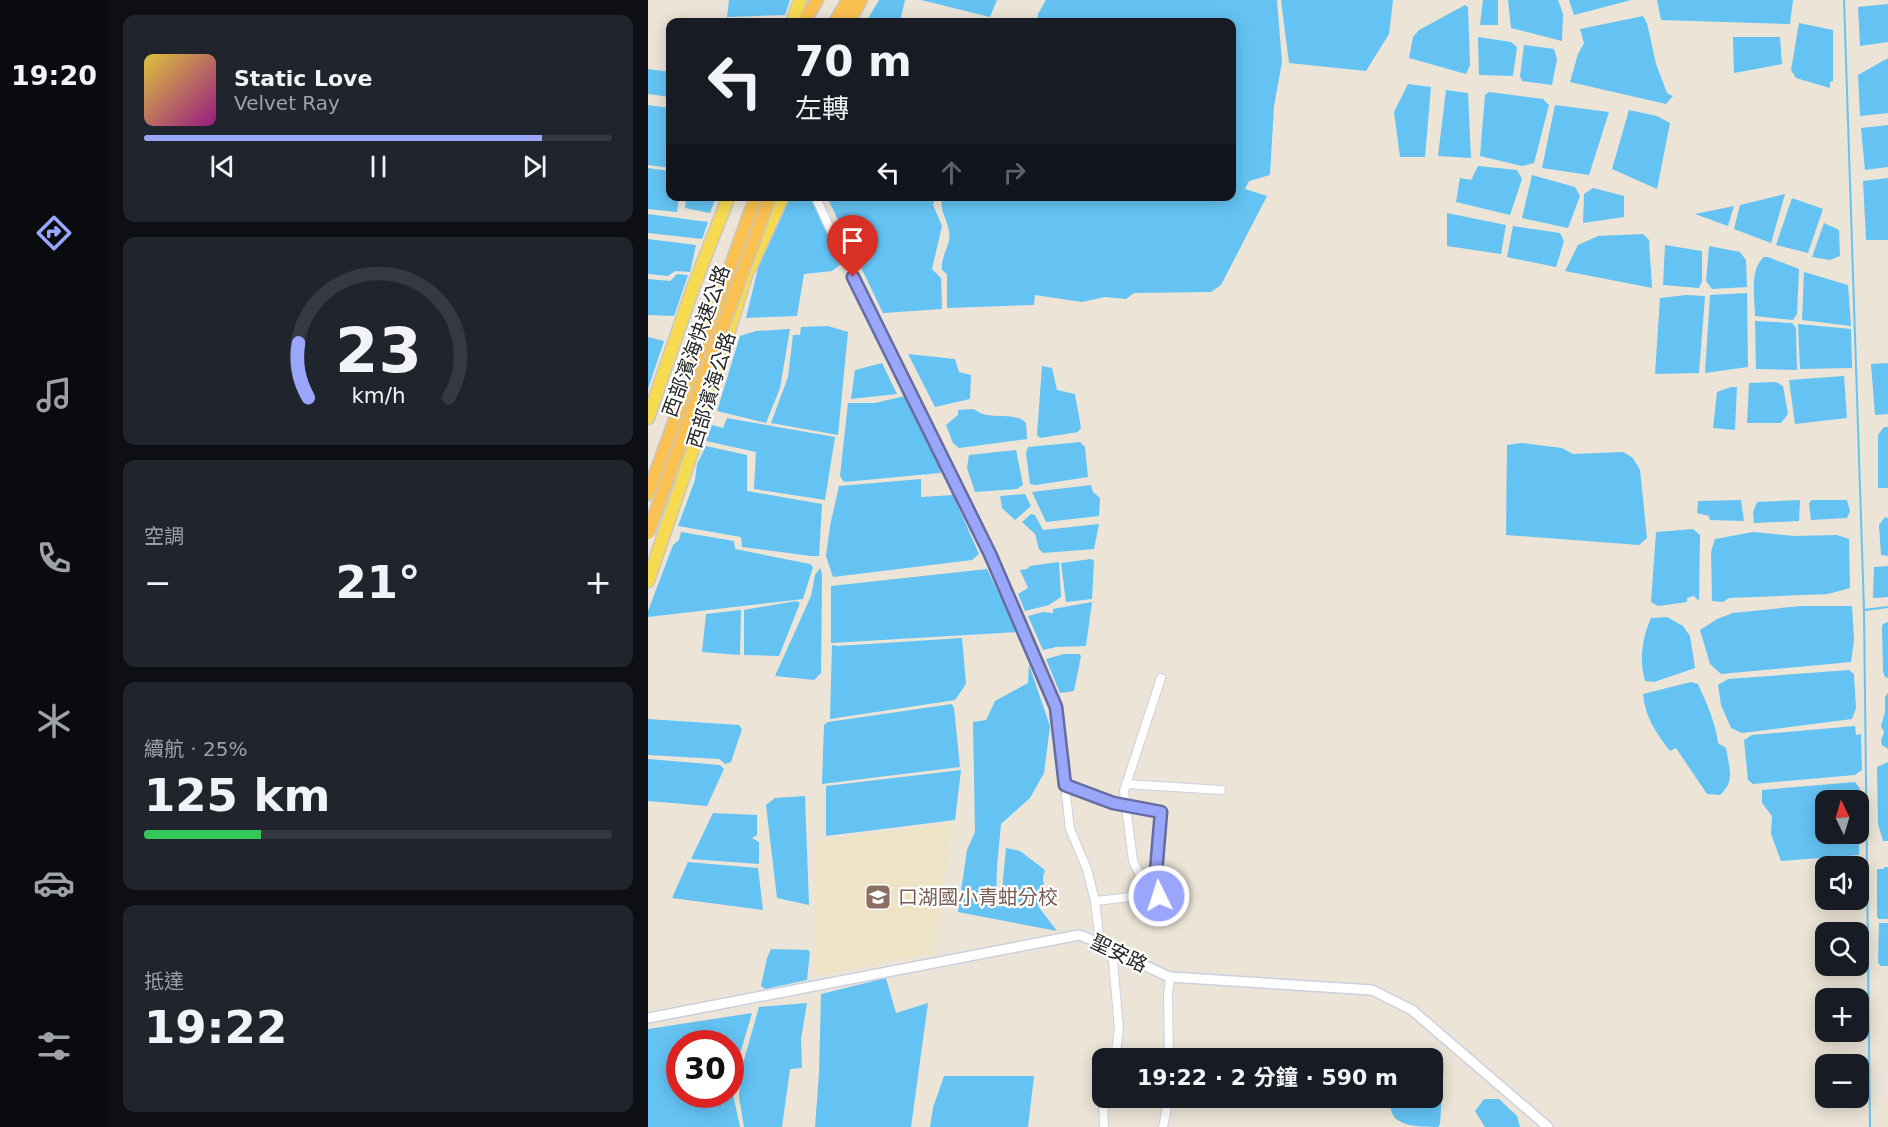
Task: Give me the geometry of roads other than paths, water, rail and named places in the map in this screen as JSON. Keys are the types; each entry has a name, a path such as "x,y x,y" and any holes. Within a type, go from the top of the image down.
{"highway":[{"path":"837,18 848,0"},
{"path":"851,18 861,0"},
{"path":"858,18 867,0"},
{"name":"西部濱海快速公路","path":"648,494 754,201"},
{"name":"西部濱海快速公路","path":"648,533 768,201"}],"main road":[{"path":"793,18 800,0"},
{"path":"648,418 693,288 727,201"},
{"name":"西部濱海公路","path":"648,581 750,269 761,201"},
{"path":"750,269 781,201"}],"street":[{"path":"817,201 872,318 990,554 1056,707 1070,829 1086,869 1095,901 1100,942"},
{"path":"1095,901 1150,895 1134,861 1124,791 1161,678"},
{"path":"1126,784 1221,790"},
{"path":"1065,785 1126,806 1161,812 1156,872 1159,896"},
{"name":"聖安路","path":"648,1018 1079,935 1100,942 1170,977 1372,990 1412,1010 1548,1127"},
{"path":"1112,949 1119,1029 1116,1048"},
{"path":"1169,1048 1170,977"},
{"path":"1103,1108 1104,1127"},
{"path":"1163,1127 1167,1108"}],"water":[{"path":"729,0 790,0 785,15 727,17"},
{"path":"879,0 905,0 901,18 868,18"},
{"path":"921,0 997,0 990,17"},
{"path":"1046,0 1277,0 1282,62 1274,106 1270,175 1249,181 1245,189 1267,196 1221,285 1211,292 1134,293 1126,299 1105,297 1082,302 1035,295 1034,305 947,308 947,274 942,270 942,265 949,236 942,201 1236,201 1236,18 1038,18"},
{"path":"1281,0 1393,0 1389,34 1366,71 1289,63"},
{"path":"1483,0 1498,0 1498,25 1480,25"},
{"path":"1508,0 1558,0 1563,14 1562,41 1511,28"},
{"path":"1569,0 1631,0 1574,15"},
{"path":"1657,0 1793,0 1790,24 1661,20"},
{"path":"1888,4 1888,42 1860,46 1858,7"},
{"path":"1465,5 1468,7 1470,65 1466,74 1409,58 1413,37 1419,30"},
{"path":"1643,16 1647,23 1656,64 1667,93 1673,96 1666,104 1570,82 1578,54 1584,43 1580,29"},
{"path":"1799,23 1833,30 1833,81 1830,82 1830,88 1796,78 1791,70"},
{"path":"1478,37 1511,42 1517,47 1513,76 1479,75"},
{"path":"1733,37 1780,37 1782,64 1734,73"},
{"path":"1524,45 1554,49 1557,59 1552,85 1522,81 1520,76"},
{"path":"1888,58 1888,113 1860,116 1858,75"},
{"path":"648,69 666,71 666,96 648,94"},
{"path":"1408,84 1431,87 1425,157 1400,157 1394,112"},
{"path":"1446,90 1468,93 1471,158 1438,156"},
{"path":"1489,92 1543,99 1549,105 1534,163 1522,166 1480,156 1485,95"},
{"path":"648,105 666,107 666,167 648,165"},
{"path":"1555,105 1609,112 1589,175 1542,168"},
{"path":"1629,110 1657,116 1670,123 1657,189 1612,169"},
{"path":"1888,125 1888,167 1865,170 1861,128"},
{"path":"1478,166 1517,170 1522,179 1510,215 1456,202 1460,178 1471,180"},
{"path":"648,168 666,170 666,201 678,201 677,212 648,209"},
{"path":"1532,175 1575,187 1580,196 1568,228 1522,218"},
{"path":"1888,178 1888,240 1866,240 1863,181"},
{"path":"1593,188 1624,196 1624,217 1583,223 1584,194"},
{"path":"1785,194 1771,243 1734,229 1740,205"},
{"path":"1792,198 1823,209 1808,253 1776,245"},
{"path":"686,201 714,201 710,213 685,208"},
{"path":"784,201 812,201 841,264 832,271 804,274 797,316 746,318 759,264"},
{"path":"829,201 934,201 933,205 942,226 932,269 941,278 942,309 883,313"},
{"path":"1734,206 1728,226 1695,214"},
{"path":"1447,213 1506,225 1501,254 1447,246"},
{"path":"648,214 708,222 702,239 648,233"},
{"path":"1824,223 1839,230 1840,256 1830,260 1812,257"},
{"path":"1513,226 1560,233 1564,241 1556,267 1507,257"},
{"path":"1643,234 1649,240 1652,288 1565,271 1578,245 1598,236"},
{"path":"648,239 696,245 690,272 675,271 668,276 648,274"},
{"path":"1665,245 1702,251 1702,281 1699,288 1663,285"},
{"path":"1709,246 1740,252 1746,260 1747,287 1712,289 1706,281"},
{"path":"1764,257 1799,269 1797,314 1793,320 1755,316 1756,269"},
{"path":"1804,272 1848,285 1851,326 1802,320"},
{"path":"677,274 688,275 674,316 648,315 648,279 670,281"},
{"path":"1747,293 1748,367 1705,373 1710,295"},
{"path":"1686,295 1705,296 1699,373 1655,374 1660,298"},
{"path":"1755,321 1792,323 1796,328 1797,370 1756,369"},
{"path":"1798,324 1851,329 1852,368 1800,369"},
{"path":"828,326 848,332 838,435 771,423 788,377 793,335 800,335 801,327"},
{"path":"790,329 780,388 766,423 717,411 740,336 756,331"},
{"path":"648,337 664,341 648,389"},
{"path":"908,354 955,359 959,372 971,375 970,399 935,407"},
{"path":"882,363 897,394 851,399 855,370"},
{"path":"1888,363 1888,414 1875,415 1871,364"},
{"path":"1042,366 1052,368 1057,390 1075,394 1081,428 1078,432 1040,438 1037,435"},
{"path":"1844,376 1847,418 1795,424 1789,380"},
{"path":"1776,382 1783,386 1788,414 1781,423 1747,423 1749,383"},
{"path":"1737,387 1735,430 1713,428 1717,392"},
{"path":"905,396 941,469 940,473 844,482 840,476 848,403 875,403"},
{"path":"974,409 986,415 1021,419 1026,423 1027,439 959,448 953,443 946,425 958,415 958,410"},
{"path":"727,418 835,437 825,500 754,489 756,452 706,441 712,425 723,428"},
{"path":"1884,427 1888,427 1888,488 1878,488 1878,435"},
{"path":"1080,442 1085,447 1088,477 1030,484 1026,453 1028,447"},
{"path":"1521,443 1562,448 1573,454 1623,452 1633,458 1640,470 1647,538 1639,545 1506,535 1507,445"},
{"path":"706,446 747,455 747,491 822,504 819,556 742,547 741,537 678,526 695,480 697,464"},
{"path":"1016,450 1023,485 1017,489 975,492 967,468 969,455"},
{"path":"921,479 921,497 953,495 979,554 972,560 833,577 826,556 839,486"},
{"path":"1091,485 1093,492 1100,498 1099,516 1046,522 1032,492"},
{"path":"1025,494 1031,506 1015,520 1002,508 1000,496"},
{"path":"1741,500 1744,521 1710,520 1709,516 1697,513 1698,501"},
{"path":"1800,500 1799,521 1754,523 1753,512 1757,502"},
{"path":"1812,500 1847,500 1850,511 1847,518 1811,520 1809,503"},
{"path":"1031,514 1035,515 1043,530 1099,524 1094,549 1043,553 1039,549 1035,534 1022,522"},
{"path":"1885,517 1888,518 1888,556 1881,555 1879,525"},
{"path":"1693,529 1700,535 1699,601 1694,596 1687,598 1687,602 1658,606 1651,602 1656,532"},
{"path":"681,532 734,541 735,549 810,564 813,567 803,599 648,617 648,611 673,545 679,540"},
{"path":"1753,532 1795,536 1837,535 1849,539 1850,588 1828,594 1729,598 1723,602 1712,601 1711,552 1715,539"},
{"path":"1091,559 1094,561 1092,599 1066,602 1061,563"},
{"path":"1059,562 1061,597 1049,605 1025,611 1018,594 1028,588 1020,570 1030,566"},
{"path":"1888,566 1888,597 1873,598 1874,567"},
{"path":"820,568 822,574 821,673 814,680 775,676 811,596 815,575"},
{"path":"987,569 1018,632 831,643 831,586"},
{"path":"796,601 800,603 779,656 744,655 744,610"},
{"path":"1092,602 1086,646 1043,650 1028,616 1043,612 1053,613 1053,609"},
{"path":"1801,606 1852,606 1854,640 1851,662 1721,674 1710,664 1700,630 1717,619 1733,613"},
{"path":"741,610 740,655 702,652 706,614"},
{"path":"1667,617 1683,626 1690,636 1695,668 1654,682 1645,681 1642,657 1648,626 1651,618"},
{"path":"1888,622 1888,678 1885,677 1883,671 1882,627"},
{"path":"962,638 966,684 955,700 830,719 832,645"},
{"path":"1064,654 1081,656 1074,691 1060,693 1046,659"},
{"path":"1029,665 1050,726 1044,773 1030,798 1001,824 996,901 1001,901 1006,848 1020,851 1045,870 1043,881 1048,891 1041,895 1038,906 1057,931 958,912 967,850 975,832 973,722 986,720 995,701 1028,683"},
{"path":"1849,670 1854,674 1856,708 1852,719 1742,733 1731,728 1721,705 1718,685 1728,679"},
{"path":"1691,682 1698,684 1713,720 1718,743 1726,748 1730,779 1720,795 1707,794 1676,748 1670,751 1652,724 1646,710 1643,694"},
{"path":"1888,693 1888,749 1882,745 1884,732 1881,726 1885,712 1885,697"},
{"path":"952,704 960,767 822,784 824,725 828,722"},
{"path":"648,719 739,725 742,729 731,762 725,764 719,759 648,755"},
{"path":"1855,726 1856,735 1861,734 1862,770 1855,775 1753,784 1748,780 1744,740 1752,735"},
{"path":"648,759 720,765 724,769 707,806 648,801"},
{"path":"1888,762 1888,841 1883,841 1878,824 1877,767"},
{"path":"961,770 955,820 826,836 826,786"},
{"path":"1855,782 1860,790 1815,790 1815,844 1859,844 1859,855 1815,856 1815,858 1781,861 1771,834 1772,816 1762,803 1762,790"},
{"path":"805,796 809,905 777,898 766,805 775,798"},
{"path":"713,813 757,815 757,835 752,838 759,842 759,864 691,859"},
{"path":"688,862 758,868 763,910 672,898"},
{"path":"1888,867 1888,919 1879,919 1877,917 1877,869 1884,869"},
{"path":"1879,923 1888,923 1888,966 1881,966 1878,963"},
{"path":"771,949 808,950 810,952 807,980 765,989 761,986"},
{"path":"886,978 896,1013 928,1003 911,1127 815,1127 821,994"},
{"path":"807,1003 801,1039 802,1068 790,1069 782,1127 744,1127 741,1108 744,1108 744,1060 759,1007"},
{"path":"752,1013 744,1040 744,1030 666,1030 666,1108 736,1108 740,1127 648,1127 648,1029"},
{"path":"944,1076 1034,1076 1028,1127 930,1127 933,1108"},
{"path":"1484,1099 1499,1099 1517,1116 1520,1127 1485,1127 1475,1111"},
{"path":"1391,1108 1441,1108 1438,1127 1420,1127 1404,1123 1393,1115"}],"waterway":[{"path":"1844,0 1864,610 1870,1127"},
{"path":"1864,610 1888,607"}],"place":[{"name":"口湖國小青蚶分校","path":"878,897"}]}
